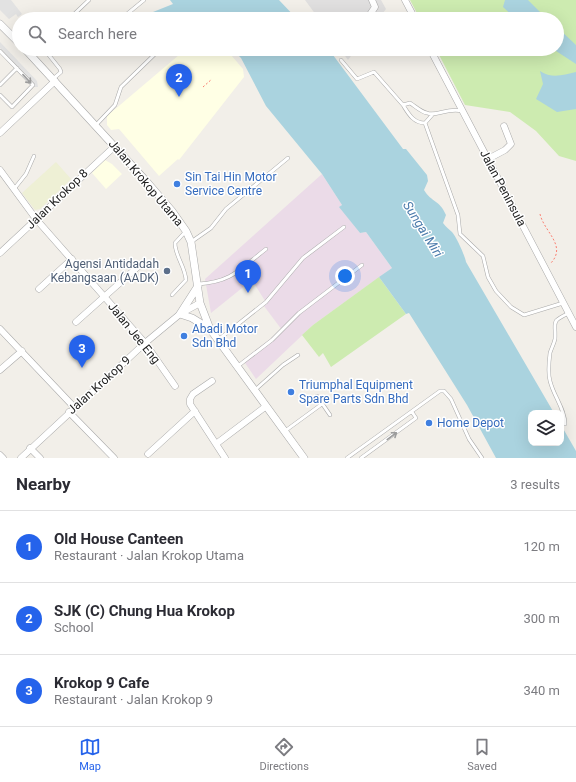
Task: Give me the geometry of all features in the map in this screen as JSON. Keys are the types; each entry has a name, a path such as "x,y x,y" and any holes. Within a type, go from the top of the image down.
{"street":[{"path":"372,0 375,7 372,12"},
{"path":"405,0 411,12"},
{"path":"0,24 12,36"},
{"name":"Jalan Krokop Utama","path":"32,56 115,146 172,211 186,231 191,242 200,303 210,330 265,407 304,458"},
{"name":"Jalan Peninsula","path":"434,56 576,327"},
{"path":"0,133 54,80"},
{"path":"488,159 505,150 511,144 504,126"},
{"name":"Jalan Krokop 8","path":"0,253 115,146"},
{"name":"Jalan Jee Eng","path":"0,170 36,219 145,343 175,386"},
{"path":"39,289 72,259"},
{"path":"76,322 106,297 141,264"},
{"path":"198,285 180,314 196,320 210,330"},
{"name":"Jalan Krokop 9","path":"21,458 74,407 145,343 180,314 200,303"},
{"path":"0,329 74,407"},
{"path":"0,370 22,351"},
{"path":"212,381 193,394 190,399 195,411 225,458"},
{"path":"216,444 265,407"},
{"path":"148,454 195,411"},
{"path":"69,412 114,458"},
{"path":"30,448 40,458"},
{"path":"0,455 3,458"}],"lane":[{"path":"76,12 89,0"},
{"path":"129,12 144,0"},
{"path":"0,51 32,85 12,107"},
{"path":"50,56 61,72 54,80"},
{"path":"96,125 115,105 121,87 153,56"},
{"path":"341,60 357,79 374,72 414,120 424,123"},
{"path":"0,85 17,68"},
{"path":"0,95 20,114"},
{"path":"403,105 410,103 426,113 433,114 454,108 462,111"},
{"path":"424,123 433,114"},
{"path":"424,123 458,215 460,234 483,256 486,272 496,291 511,307 524,315 564,303"},
{"path":"14,189 26,174 34,156"},
{"path":"191,242 210,228 226,209 288,158"},
{"path":"217,341 266,302 303,258 344,227"},
{"path":"172,295 186,280 186,272 175,249 174,243 186,231"},
{"path":"198,285 216,283 228,279 266,249"},
{"path":"236,367 272,340 304,310 362,265"},
{"path":"566,424 565,414 556,398 550,380 550,354 554,339 553,326 556,320 569,313"},
{"path":"254,392 283,365 298,356"},
{"path":"347,458 440,391 447,393 451,399 469,439 482,458"},
{"path":"317,396 330,415"},
{"path":"284,431 322,404"},
{"path":"362,458 416,418 412,412"},
{"path":"362,448 367,454"},
{"path":"353,454 356,458"}],"path":[{"path":"203,87 212,79"},
{"path":"540,214 542,222 556,241 557,248 553,261 546,268"}],"shaded area":[{"path":"0,0 11,0 20,12 12,12 12,17 9,19 0,10"},
{"path":"305,0 381,0 386,9 384,12 314,12"},
{"path":"0,42 37,81 38,87 34,87 33,82 0,48"},
{"path":"178,56 232,56 243,69 244,77 179,160 178,159 159,176 119,129 111,130 107,125 107,116"},
{"path":"345,56 351,56 348,60"},
{"path":"105,160 112,164 122,174 106,189 92,173"},
{"path":"56,162 71,179 40,209 35,210 22,193"},
{"path":"322,174 342,205 340,207 360,233 366,232 392,268 313,325 256,379 243,360 282,330 264,306 267,304 252,280 211,313 205,279"}],"green space":[{"path":"410,0 576,0 576,161 559,156 536,131 510,112 465,105 440,56 564,56 564,12 416,12"},
{"path":"379,277 406,314 331,367 323,353 319,357 302,335 313,325"}],"water":[{"path":"170,0 279,0 290,12 153,12 173,4"},
{"path":"505,0 528,0 540,12 508,12 503,7"},
{"path":"564,34 576,45 576,64 564,56"},
{"name":"Sungai Miri","path":"239,56 334,56 403,149 406,149 427,175 428,181 424,190 441,206 446,215 443,223 456,238 466,262 552,410 528,410 528,446 564,446 564,430 576,451 576,458 496,458 467,405 409,313 406,314 379,277 392,268 366,232 360,233 339,207 342,205 322,174 266,106"},
{"path":"540,71 553,76 576,72 576,109 557,112 536,99 543,84"}],"place":[{"name":"SJK (C) Chung Hua Krokop","path":"179,97"},
{"name":"Sin Tai Hin Motor Service Centre","path":"177,184"},
{"name":"Agensi Antidadah Kebangsaan (AADK)","path":"167,271"},
{"name":"Old House Canteen","path":"248,293"},
{"name":"Abadi Motor Sdn Bhd","path":"184,336"},
{"name":"Krokop 9 Cafe","path":"82,368"},
{"name":"Triumphal Equipment Spare Parts Sdn Bhd","path":"291,392"},
{"name":"Home Depot","path":"429,423"}]}
